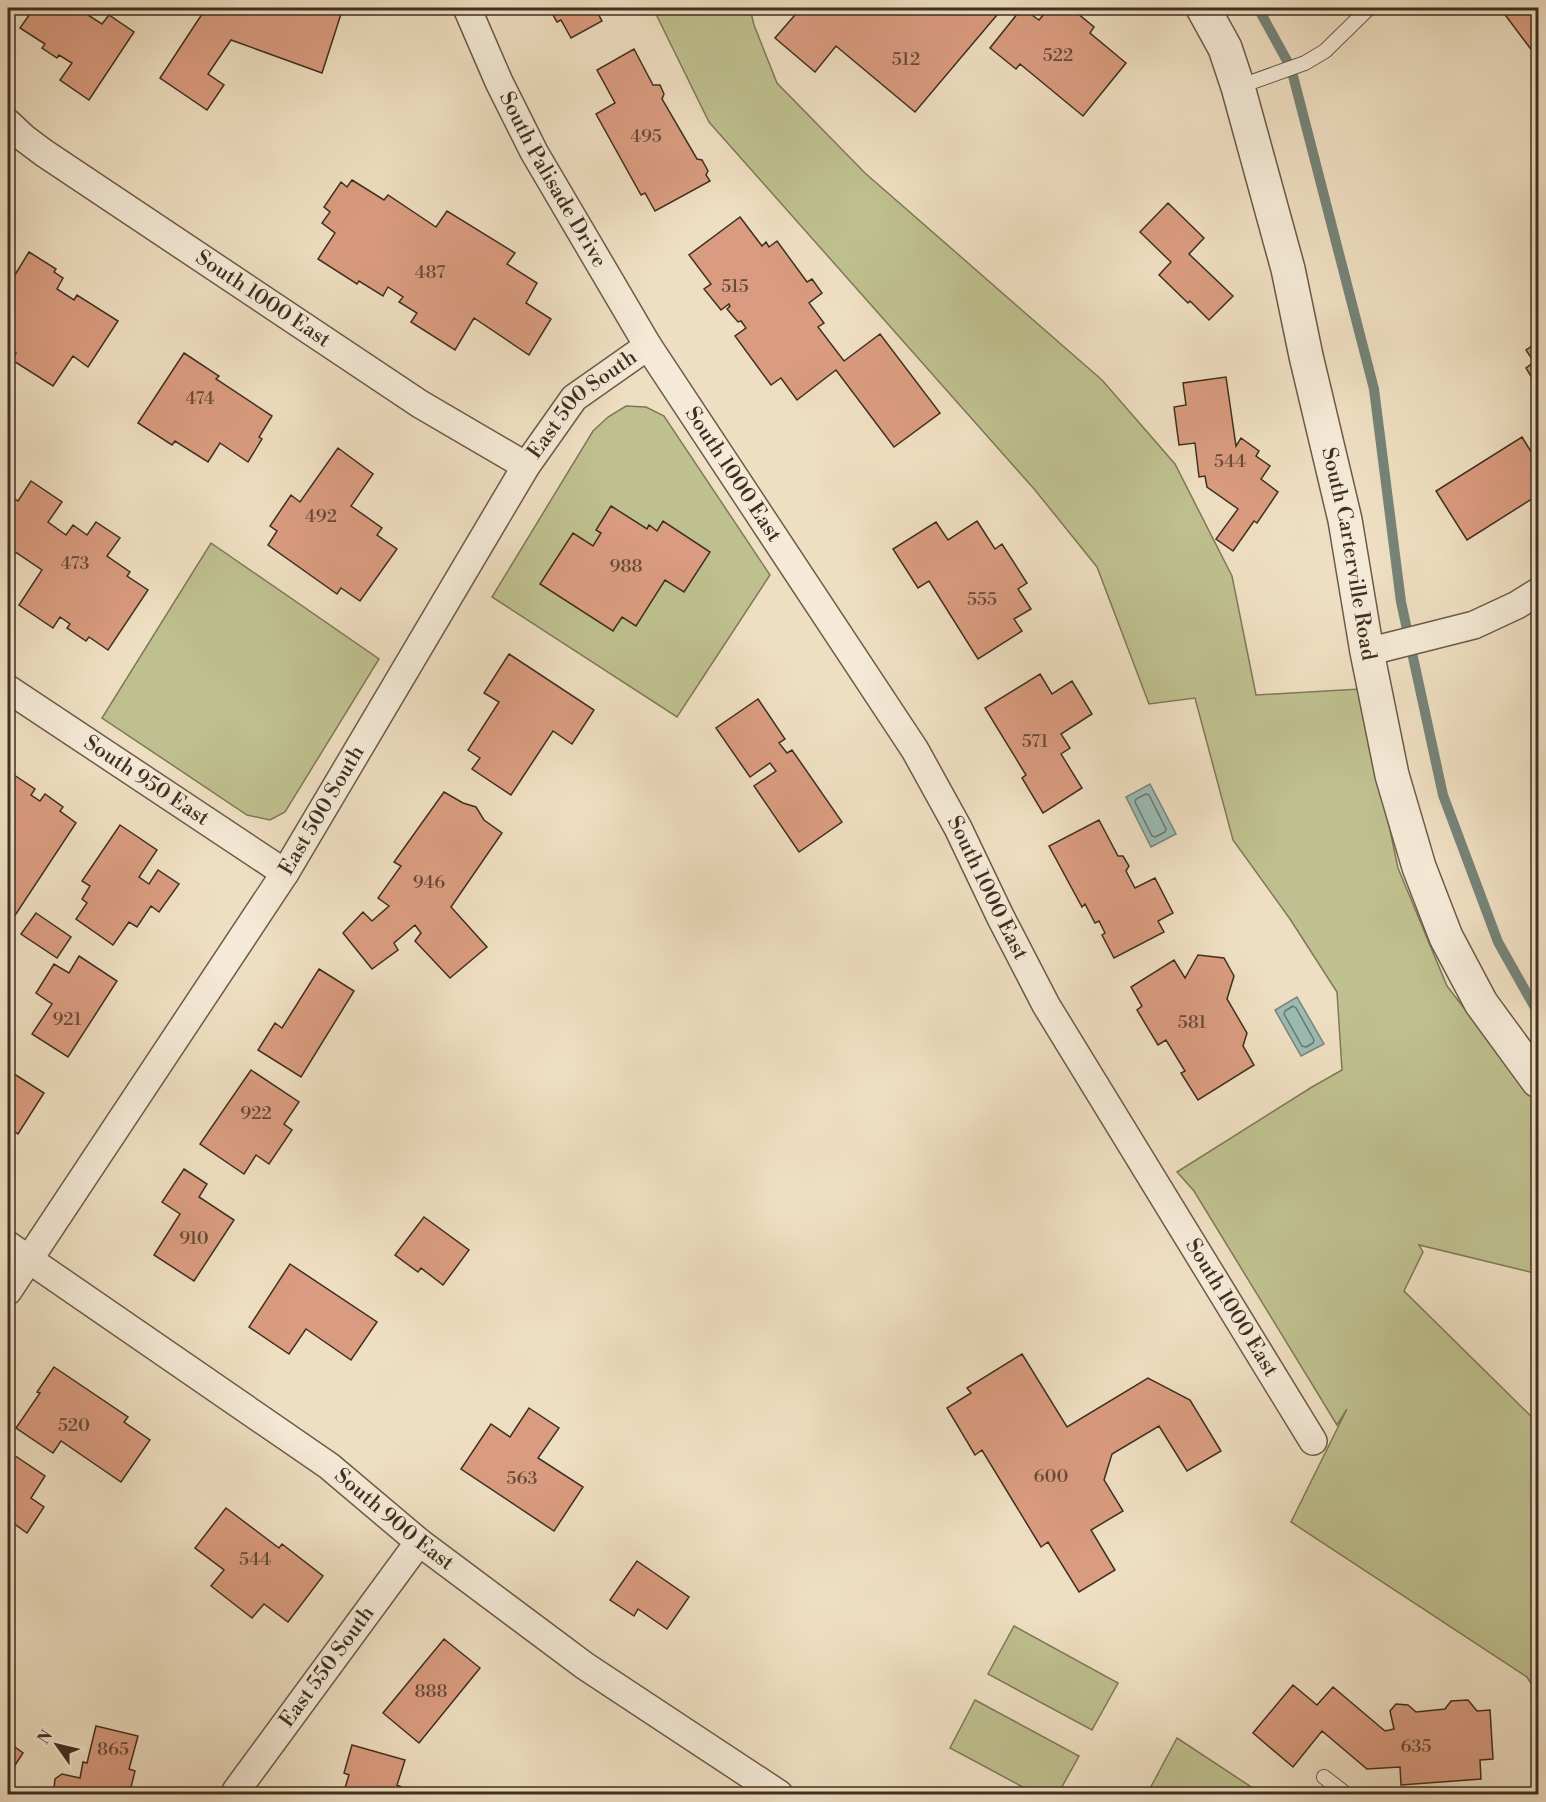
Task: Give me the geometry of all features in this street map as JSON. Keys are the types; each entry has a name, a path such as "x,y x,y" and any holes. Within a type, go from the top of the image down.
{"street":[{"name":"South Palisade Drive","path":"467,8 499,82 534,152 648,346"},
{"name":"South Carterville Road","path":"1203,8 1225,48 1238,87 1288,269 1306,357 1345,520 1367,652 1392,775 1419,867 1446,937 1481,1003 1539,1081"},
{"name":"South 1000 East","path":"8,123 44,153 420,404 526,466"},
{"name":"East 500 South","path":"8,1291 18,1252 285,873 526,466 574,398 648,346"},
{"name":"South 1000 East","path":"648,346 915,750 958,828 1046,1005 1313,1441"},
{"path":"1367,652 1474,625 1539,592"},
{"name":"South 950 East","path":"8,689 285,873"},
{"name":"South 900 East","path":"18,1252 329,1466 419,1542 585,1666 779,1794"},
{"name":"East 550 South","path":"236,1791 419,1542"}],"lane":[{"path":"1238,87 1305,63 1325,51 1369,8"},
{"path":"1324,1777 1346,1794"}],"green space":[{"path":"653,8 750,8 754,25 777,83 865,173 1102,380 1175,464 1232,576 1256,695 1360,689 1398,868 1447,986 1538,1104 1538,1274 1419,1245 1423,1252 1404,1291 1538,1423 1538,1695 1527,1677 1291,1522 1347,1409 1337,1425 1194,1191 1177,1172 1342,1070 1337,992 1290,919 1233,840 1195,698 1149,704 1097,567 1035,490 709,122"},
{"path":"626,406 646,407 664,416 770,575 677,717 492,597 593,431 608,417"},
{"path":"211,543 379,659 285,812 270,820 247,815 102,718"},
{"path":"1014,1626 1118,1683 1092,1730 988,1674"},
{"path":"975,1700 1079,1756 1058,1794 1036,1794 950,1748"},
{"path":"1177,1738 1262,1794 1147,1794"}],"water":[{"path":"1150,784 1176,834 1151,847 1126,797"},
{"path":"1297,997 1324,1044 1301,1056 1275,1010"}],"building":[{"path":"34,8 77,8 102,24 109,15 134,32 89,100 60,80 72,63 59,55 57,58 42,48 45,44 20,28"},
{"path":"206,8 323,8 341,14 322,73 231,40 208,74 224,85 207,110 160,78"},
{"path":"549,8 595,8 602,21 571,38 561,20 557,22"},
{"path":"801,8 1002,9 915,112 836,46 815,72 775,38"},
{"path":"1022,8 1039,20 1049,8 1071,8 1094,27 1090,33 1126,63 1083,116 1020,64 1016,69 990,48"},
{"path":"1500,8 1538,8 1538,48 1533,52"},
{"path":"634,49 653,85 660,85 664,94 662,99 697,159 702,160 710,181 655,211 645,193 641,195 596,114 615,103 597,70"},
{"path":"352,180 384,200 388,195 436,227 447,211 515,253 507,264 537,283 526,303 551,319 529,355 474,318 455,350 411,322 417,313 399,302 403,297 388,287 383,296 359,281 357,284 318,259 335,233 322,223 330,212 324,207 341,182 347,187"},
{"path":"1168,203 1204,238 1189,254 1233,296 1209,320 1159,275 1171,262 1140,232"},
{"path":"740,217 762,246 766,242 769,247 777,241 807,282 812,279 822,293 809,303 824,323 818,327 844,361 880,334 940,413 894,447 836,370 797,400 781,378 771,385 735,336 746,328 727,309 729,304 721,310 704,289 711,284 689,255"},
{"path":"29,252 56,269 54,272 63,278 57,289 74,300 77,295 118,321 88,367 73,356 53,386 12,360 16,353 8,347 8,286"},
{"path":"1538,342 1538,388 1526,368 1534,362 1526,350"},
{"path":"184,353 219,376 216,379 272,416 259,437 262,439 248,462 220,443 208,462 175,441 172,445 138,423"},
{"path":"1226,377 1236,446 1241,438 1259,451 1256,456 1270,466 1261,479 1278,492 1257,523 1254,521 1233,551 1216,539 1238,509 1207,487 1205,476 1199,477 1195,443 1179,445 1174,407 1186,405 1183,383"},
{"path":"1522,437 1538,463 1538,495 1467,540 1436,491"},
{"path":"338,448 373,474 351,506 382,528 377,535 397,549 360,601 341,588 337,594 268,545 277,531 270,526 291,495 300,502"},
{"path":"31,481 62,502 48,522 66,535 73,525 87,535 96,522 120,538 107,556 130,572 127,576 148,590 108,650 89,637 86,641 67,628 70,624 60,617 53,628 19,605 42,570 8,547 8,494 18,501"},
{"path":"611,506 647,529 649,525 657,531 663,521 710,552 684,592 665,580 636,626 622,617 613,631 540,584 573,533 593,546 601,533 596,530"},
{"path":"977,521 995,549 1002,544 1027,583 1018,589 1031,609 1014,619 1022,631 978,659 929,581 918,588 893,549 936,522 948,540"},
{"path":"509,654 594,710 572,744 553,731 511,795 472,769 480,758 468,750 499,702 484,693"},
{"path":"1040,674 1052,694 1072,681 1092,714 1061,734 1070,748 1061,754 1082,788 1043,813 1022,778 1026,775 985,708"},
{"path":"758,699 785,739 779,743 787,753 792,750 842,822 799,852 754,786 776,771 770,763 750,777 716,728"},
{"path":"8,771 35,789 31,795 40,801 45,794 63,807 60,811 76,823 8,926"},
{"path":"444,792 463,803 476,807 484,820 502,833 451,907 487,947 450,978 415,941 421,933 415,925 394,943 398,950 372,969 343,933 363,912 372,921 389,906 378,898 401,866 394,862"},
{"path":"1099,820 1118,856 1123,856 1129,866 1126,871 1135,888 1155,878 1173,913 1158,921 1164,932 1114,958 1102,935 1105,933 1099,921 1095,923 1085,904 1082,907 1049,846"},
{"path":"120,825 157,850 139,877 149,884 158,870 179,884 159,912 151,906 137,927 129,922 113,945 76,919 87,903 82,899 90,886 82,881"},
{"path":"36,913 71,937 57,958 21,934"},
{"path":"1198,955 1224,958 1234,976 1227,999 1247,1033 1243,1046 1254,1065 1198,1100 1181,1073 1185,1071 1166,1040 1158,1045 1137,1010 1142,1006 1131,987 1174,960 1185,978"},
{"path":"79,956 117,981 68,1057 32,1034 52,1004 36,993 54,964 69,973"},
{"path":"319,969 354,991 301,1077 258,1050 275,1023 282,1028"},
{"path":"8,1070 44,1093 18,1134 8,1127"},
{"path":"251,1070 299,1102 284,1124 292,1130 269,1164 256,1155 244,1174 200,1144"},
{"path":"184,1169 207,1184 199,1197 234,1220 194,1281 154,1255 180,1214 162,1202"},
{"path":"424,1217 469,1250 443,1285 421,1268 418,1272 395,1255"},
{"path":"290,1264 377,1322 351,1360 306,1329 289,1354 249,1327"},
{"path":"1022,1354 1067,1427 1148,1378 1190,1400 1221,1451 1187,1471 1159,1426 1112,1454 1104,1480 1123,1511 1091,1530 1115,1570 1079,1592 1048,1542 1041,1547 982,1450 975,1455 947,1408 971,1393 967,1388"},
{"path":"54,1367 128,1417 124,1422 150,1440 121,1482 61,1441 53,1453 16,1428 40,1393 37,1392"},
{"path":"529,1408 559,1428 538,1458 583,1487 554,1531 461,1469 491,1424 510,1437"},
{"path":"8,1451 45,1476 31,1498 44,1507 27,1533 13,1523 8,1532"},
{"path":"226,1508 279,1548 282,1544 323,1576 288,1622 264,1604 252,1618 211,1586 224,1570 195,1548"},
{"path":"637,1561 689,1597 667,1629 638,1609 634,1616 610,1600"},
{"path":"444,1639 480,1668 419,1743 383,1713"},
{"path":"1293,1685 1317,1705 1333,1687 1385,1731 1394,1729 1390,1711 1396,1704 1408,1705 1416,1712 1445,1709 1451,1701 1468,1700 1477,1711 1490,1710 1493,1759 1480,1760 1481,1779 1401,1785 1400,1767 1367,1769 1322,1731 1293,1767 1253,1733"},
{"path":"96,1726 138,1736 129,1769 135,1771 130,1791 140,1794 57,1794 54,1789 55,1779 62,1774 80,1778 83,1762 87,1763"},
{"path":"8,1742 23,1753 8,1776"},
{"path":"352,1745 405,1760 397,1785 406,1789 405,1794 343,1794 349,1775 344,1773"}],"waterway":[{"path":"1258,8 1291,68 1374,389 1401,602 1443,795 1498,942 1538,1013"}]}
